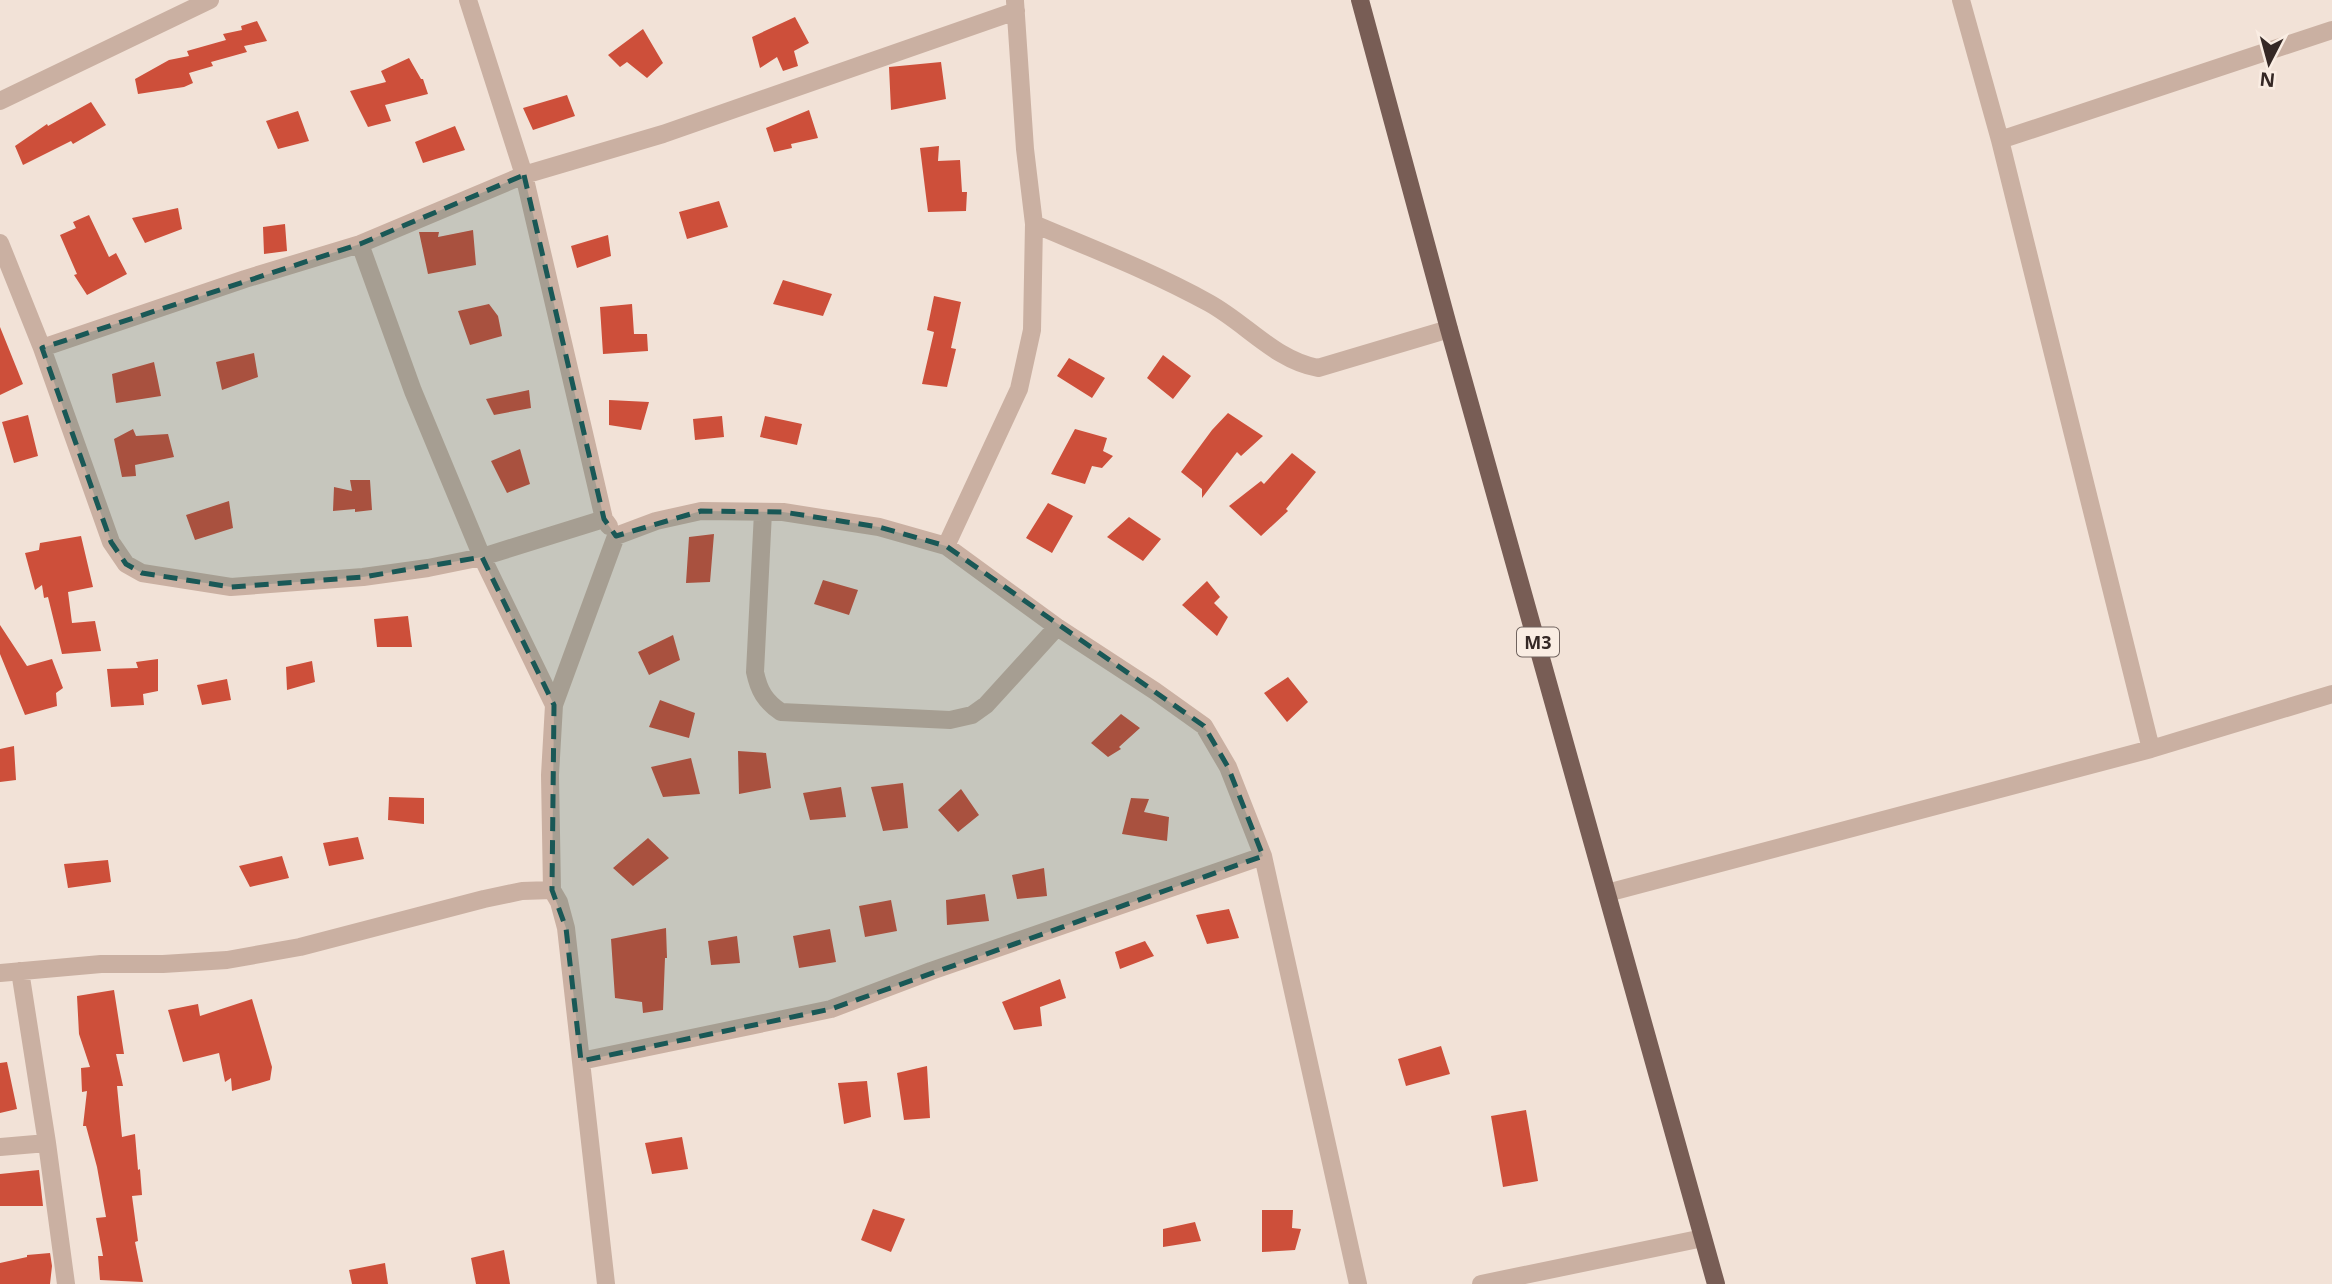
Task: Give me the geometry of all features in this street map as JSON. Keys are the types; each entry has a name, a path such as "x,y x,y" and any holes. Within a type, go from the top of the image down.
{"main road":[{"name":"M3","path":"1360,0 1449,329 1716,1284"}],"street":[{"path":"0,101 210,0"},
{"path":"468,0 524,175 604,519 617,536"},
{"path":"1961,0 2000,140 2151,749"},
{"path":"42,348 245,279 360,244 524,175 663,134 1015,5 1025,149 1034,224 1032,330 1019,389 946,546"},
{"path":"2000,140 2332,30"},
{"path":"1034,224 1188,292 1230,317 1278,353 1303,365 1318,368 1449,329"},
{"path":"0,243 42,348 111,542 126,564 142,573 231,587 362,577 481,557 604,519"},
{"path":"360,244 413,391 481,557 554,705"},
{"path":"606,1284 566,928 559,902 552,890 550,775 554,705 617,536 656,521 701,511 783,512 879,527 946,546 1057,627 1203,726 1228,767 1264,856 1358,1284"},
{"path":"763,512 755,672 759,688 768,703 781,712 950,720 972,715 986,705 1057,627"},
{"path":"1607,893 2151,749 2332,694"},
{"path":"581,1060 831,1009 931,971 1264,856"},
{"path":"0,973 101,964 227,960 300,947 484,898 522,891 552,890"},
{"path":"20,971 66,1284"},
{"path":"0,1147 47,1143"},
{"path":"1481,1284 1703,1238"}],"highlighted area":[{"path":"524,175 604,519 616,536 701,511 783,512 879,527 946,546 1204,726 1228,767 1263,856 831,1009 581,1061 566,928 552,890 554,705 482,557 363,577 231,587 142,573 126,564 111,542 42,348 360,244"}],"building":[{"path":"795,17 809,43 794,51 798,66 783,71 777,57 760,68 752,37"},
{"path":"257,21 267,41 244,46 247,52 211,62 213,66 189,73 193,83 184,87 138,94 135,79 169,60 189,56 187,51 226,40 223,34 242,30 241,26"},
{"path":"643,29 663,63 647,78 627,62 620,67 608,55"},
{"path":"409,58 423,79 428,94 385,105 391,121 368,127 350,91 386,82 381,71"},
{"path":"941,62 946,99 891,110 889,67"},
{"path":"567,95 575,116 533,130 523,108"},
{"path":"91,102 106,125 73,144 71,141 23,165 15,146 47,124 48,126"},
{"path":"809,110 818,138 791,144 792,148 774,152 766,128"},
{"path":"298,111 309,141 278,149 266,121"},
{"path":"455,126 465,150 423,163 415,142"},
{"path":"939,146 938,161 960,160 962,192 967,192 966,211 928,212 920,148"},
{"path":"719,201 728,227 687,239 679,212"},
{"path":"178,208 182,229 145,243 132,218"},
{"path":"89,215 109,257 116,253 127,274 87,295 74,275 77,274 60,235 76,228 73,222"},
{"path":"285,224 287,251 264,254 263,227"},
{"path":"473,230 476,265 428,274 419,232 439,232 438,237"},
{"path":"608,235 611,256 577,268 571,246"},
{"path":"783,280 832,294 823,316 773,304"},
{"path":"934,296 961,302 951,348 956,349 947,387 922,384 934,332 927,330"},
{"path":"489,304 498,316 502,336 470,345 458,311"},
{"path":"632,304 634,334 647,334 648,351 603,354 600,307"},
{"path":"0,327 23,384 0,395"},
{"path":"254,353 258,377 222,390 216,362"},
{"path":"1163,355 1191,376 1173,399 1147,378"},
{"path":"1069,358 1105,378 1092,398 1057,376"},
{"path":"154,362 161,396 116,403 112,374"},
{"path":"529,390 531,408 494,415 486,399"},
{"path":"609,400 649,402 641,430 609,425"},
{"path":"1228,413 1263,436 1241,456 1237,452 1202,498 1202,489 1181,472"},
{"path":"28,415 38,456 14,463 2,422"},
{"path":"722,416 724,437 695,440 693,419"},
{"path":"765,416 802,424 797,445 760,437"},
{"path":"133,429 136,436 168,434 174,457 135,465 136,476 122,477 114,439"},
{"path":"1075,429 1107,438 1103,451 1113,456 1102,468 1092,466 1085,484 1051,474"},
{"path":"520,449 530,484 507,493 491,461"},
{"path":"1292,453 1316,472 1286,509 1288,511 1261,536 1229,506 1261,481 1264,484"},
{"path":"350,480 370,480 372,510 333,511 334,487 352,491"},
{"path":"229,501 233,528 195,540 186,515"},
{"path":"1048,503 1073,516 1052,553 1026,538"},
{"path":"1129,517 1161,539 1143,561 1107,537"},
{"path":"714,534 710,582 686,583 689,537"},
{"path":"81,536 93,587 68,592 72,623 95,621 101,651 62,654 48,597 44,598 42,585 35,590 25,553 39,550 40,543"},
{"path":"823,580 858,590 849,615 814,604"},
{"path":"1207,581 1220,597 1214,603 1228,617 1217,636 1182,605"},
{"path":"408,616 412,647 377,647 374,619"},
{"path":"0,625 27,666 52,659 63,688 56,693 57,706 25,715 0,654"},
{"path":"673,635 680,660 649,675 638,652"},
{"path":"158,659 158,691 143,694 144,705 111,707 107,669 138,668 136,662"},
{"path":"312,661 315,682 287,690 286,667"},
{"path":"1288,677 1308,702 1287,722 1264,693"},
{"path":"227,679 231,700 202,705 197,685"},
{"path":"660,700 695,713 689,738 649,727"},
{"path":"1121,714 1140,728 1119,747 1121,749 1108,757 1091,743"},
{"path":"14,746 16,780 0,782 0,749"},
{"path":"738,751 766,753 771,788 739,794"},
{"path":"691,758 700,794 663,797 651,767"},
{"path":"903,783 908,828 883,831 871,787"},
{"path":"841,787 846,817 810,820 803,793"},
{"path":"961,789 979,815 958,832 938,810"},
{"path":"389,797 424,798 424,824 388,820"},
{"path":"1131,798 1149,799 1144,812 1169,817 1167,841 1122,834"},
{"path":"358,837 364,859 329,866 323,843"},
{"path":"648,838 669,858 633,886 613,868"},
{"path":"282,856 289,878 250,887 239,866"},
{"path":"108,860 111,882 68,888 64,864"},
{"path":"1044,868 1047,896 1017,899 1012,875"},
{"path":"985,894 989,921 947,925 946,900"},
{"path":"891,900 897,931 865,937 859,906"},
{"path":"1229,909 1239,938 1207,944 1196,915"},
{"path":"666,928 663,1010 643,1013 642,1002 615,998 611,939"},
{"path":"830,929 836,962 799,968 793,936"},
{"path":"737,936 740,963 711,965 708,941"},
{"path":"1145,941 1154,956 1120,969 1115,952"},
{"path":"1060,979 1066,998 1040,1007 1042,1026 1014,1030 1002,1002"},
{"path":"114,990 124,1054 116,1054 123,1086 117,1086 122,1137 135,1134 138,1170 140,1169 142,1195 132,1196 138,1241 135,1242 143,1282 100,1280 98,1256 103,1256 96,1218 106,1217 97,1167 86,1126 83,1126 87,1091 82,1092 81,1068 90,1067 79,1034 77,996"},
{"path":"252,999 272,1067 270,1080 232,1091 231,1078 225,1082 219,1053 183,1062 168,1010 198,1004 200,1016"},
{"path":"1441,1046 1450,1074 1406,1086 1398,1059"},
{"path":"7,1062 17,1109 0,1113 0,1063"},
{"path":"927,1066 930,1118 904,1120 897,1073"},
{"path":"867,1081 871,1117 844,1124 838,1083"},
{"path":"1526,1110 1538,1181 1503,1187 1491,1116"},
{"path":"682,1137 688,1169 652,1174 645,1143"},
{"path":"39,1170 43,1206 0,1206 0,1174"},
{"path":"873,1209 905,1219 891,1252 861,1240"},
{"path":"1262,1210 1293,1210 1292,1228 1301,1229 1295,1250 1262,1252"},
{"path":"1195,1222 1201,1241 1163,1247 1163,1229"},
{"path":"504,1250 510,1284 476,1284 471,1258"},
{"path":"50,1253 50,1284 0,1284 0,1263 27,1255"},
{"path":"385,1263 388,1284 352,1284 349,1270"}]}
